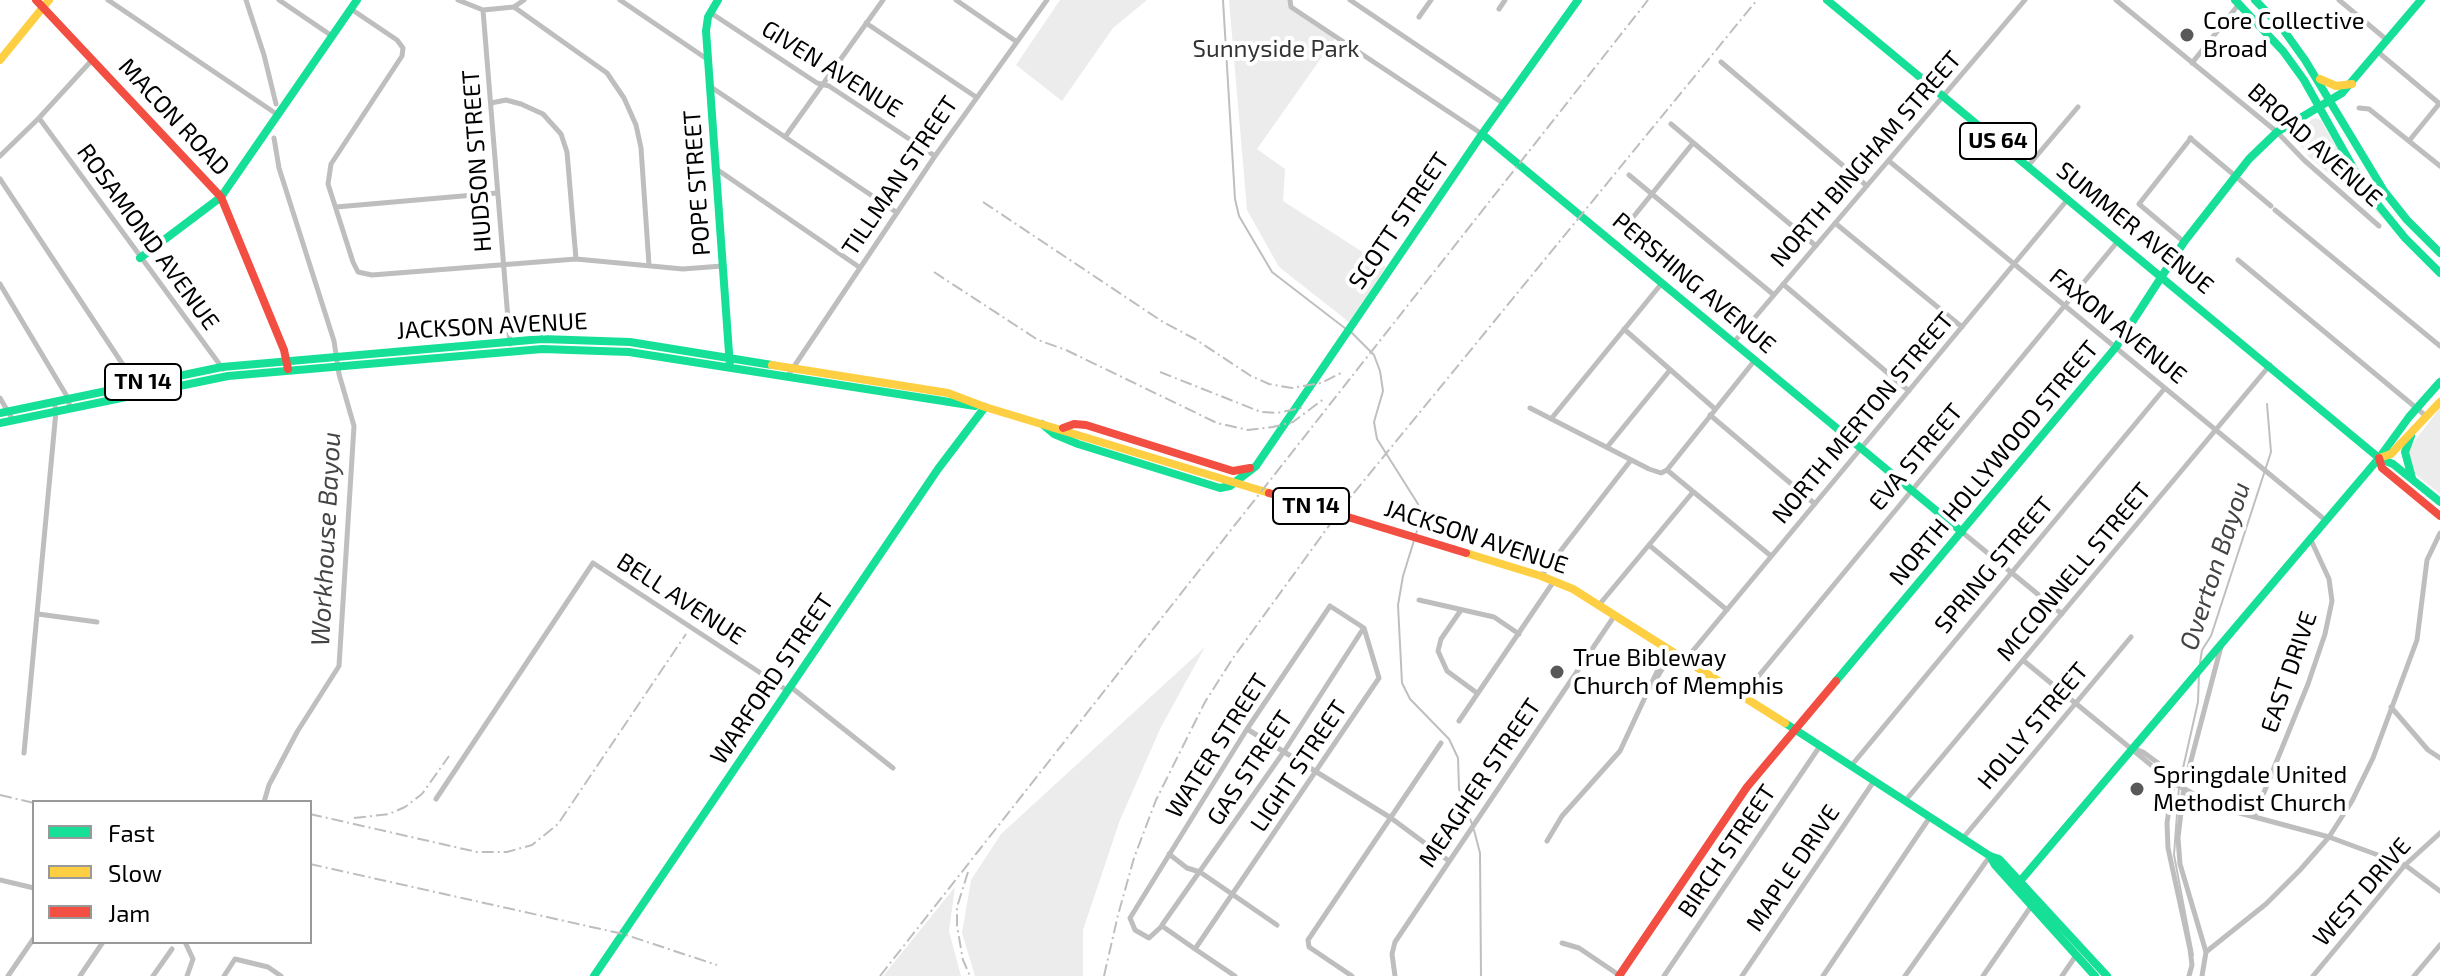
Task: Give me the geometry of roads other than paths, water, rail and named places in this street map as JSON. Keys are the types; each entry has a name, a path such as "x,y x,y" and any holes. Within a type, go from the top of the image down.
{"main road":[{"path":"140,258 221,197 357,0"},
{"name":"POPE STREET","path":"718,0 710,13 706,31 730,362"},
{"name":"SCOTT STREET","path":"1256,466 1482,134 1578,0"},
{"path":"2255,0 2282,28 2315,75 2384,191 2440,253"},
{"name":"NORTH HOLLYWOOD STREET","path":"1619,976 1747,787 2116,347 2184,242 2235,175 2277,132 2331,101 2352,84 2421,0"},
{"path":"0,60 42,2"},
{"name":"MACON ROAD","path":"42,2 221,197 288,364"},
{"path":"2237,2 2283,51 2379,206 2440,273"},
{"name":"SUMMER AVENUE","path":"1830,3 2379,458"},
{"path":"2315,75 2332,85 2352,84"},
{"name":"PERSHING AVENUE","path":"1482,134 1962,532"},
{"name":"JACKSON AVENUE","path":"4,412 54,401 69,403 141,392 326,357 542,339 630,342 787,377 948,393 985,407 1554,581 1686,659 1999,859 2079,951 2107,976"},
{"name":"JACKSON AVENUE","path":"0,423 56,411 69,403 135,383 222,367 330,366 542,349 629,352 793,367 898,390"},
{"path":"2019,883 2440,382"},
{"path":"2379,458 2391,454 2440,402"},
{"name":"WARFORD STREET","path":"594,976 938,469 985,407"},
{"path":"1041,423 1054,434 1078,444 1220,488 1230,486 1256,466"},
{"path":"1061,428 1074,424 1086,425 1233,471 1256,466"},
{"path":"2412,480 2405,452 2413,432"},
{"path":"2379,458 2393,464 2440,502"},
{"path":"2379,458 2382,468 2440,516"},
{"name":"JACKSON AVENUE","path":"1990,856 1995,865 2019,883"},
{"path":"2011,871 2022,872 2032,868"},
{"name":"JACKSON AVENUE","path":"2079,951 2095,976"}],"street":[{"path":"108,0 278,115"},
{"path":"279,0 332,36"},
{"path":"458,0 483,10 514,7 524,0"},
{"path":"620,0 708,59"},
{"path":"785,137 883,0"},
{"path":"956,0 1017,42"},
{"name":"TILLMAN STREET","path":"787,377 896,212 1047,0"},
{"name":"PERSHING AVENUE","path":"1290,0 1291,7 1482,134"},
{"path":"1419,17 1431,0"},
{"path":"1499,9 1505,0"},
{"name":"NORTH BINGHAM STREET","path":"1734,342 2025,0"},
{"name":"BROAD AVENUE","path":"2116,0 2277,132 2379,226"},
{"path":"2339,0 2387,40"},
{"path":"1354,1 1504,104"},
{"path":"2192,63 2237,2"},
{"path":"514,7 607,73 624,98 636,125 641,148 649,265"},
{"path":"351,9 397,40 403,48 402,56 331,164 328,184 358,272 372,275 576,259 683,269 722,266"},
{"name":"HUDSON STREET","path":"483,10 510,352"},
{"name":"GIVEN AVENUE","path":"710,13 935,156"},
{"path":"866,23 976,97"},
{"path":"2378,52 2440,104 2409,141"},
{"path":"0,156 93,59"},
{"path":"1721,62 1867,186"},
{"path":"711,87 896,212"},
{"path":"491,103 506,100 521,104 543,114 561,134 567,152 576,259"},
{"path":"2028,166 2078,107"},
{"path":"2359,108 2369,109 2440,166"},
{"name":"ROSAMOND AVENUE","path":"39,118 228,376"},
{"path":"1671,124 1816,246"},
{"path":"2184,242 2139,204 2190,138 2440,346"},
{"path":"1630,221 1693,143"},
{"name":"FAXON AVENUE","path":"1889,161 2324,519"},
{"path":"715,168 859,267"},
{"path":"1629,175 1774,295"},
{"path":"0,179 141,392"},
{"path":"336,207 497,193"},
{"name":"NORTH MERTON STREET","path":"1686,659 2068,199"},
{"path":"1835,223 1962,327"},
{"name":"EVA STREET","path":"1742,696 2118,241"},
{"path":"2238,260 2427,417"},
{"path":"1551,419 1663,282"},
{"path":"0,284 69,403"},
{"path":"1783,284 1909,391"},
{"path":"1624,329 1715,409"},
{"path":"629,352 630,342"},
{"path":"1530,408 1661,473 1667,470 1755,360"},
{"name":"MCCONNELL STREET","path":"1905,801 2270,365"},
{"path":"1608,446 1670,370"},
{"name":"SPRING STREET","path":"1851,766 2165,388"},
{"path":"0,398 4,412 13,420"},
{"path":"24,753 56,411 54,401"},
{"path":"1710,415 1815,504"},
{"path":"1541,576 1631,460"},
{"path":"1667,470 1771,556"},
{"path":"1598,605 1693,492"},
{"name":"PERSHING AVENUE","path":"1962,532 2062,614"},
{"path":"2206,952 2266,904 2329,837 2359,787 2417,640 2427,560 2440,533"},
{"name":"EAST DRIVE","path":"2254,817 2308,684 2332,601 2329,579 2310,537"},
{"path":"1649,545 1727,610"},
{"name":"BELL AVENUE","path":"436,799 593,563 790,690 893,768"},
{"path":"1459,721 1554,581"},
{"path":"1419,600 1494,617 1519,634"},
{"name":"WATER STREET","path":"1162,926 1149,938 1135,930 1130,918 1247,729 1330,606 1364,628"},
{"path":"1461,610 1441,639 1438,651 1447,671 1477,693"},
{"path":"38,614 97,622"},
{"name":"MEAGHER STREET","path":"1395,976 1392,954 1395,942 1615,615"},
{"name":"GAS STREET","path":"1162,926 1285,750 1364,628"},
{"name":"LIGHT STREET","path":"1195,949 1379,678 1364,628"},
{"name":"HOLLY STREET","path":"1963,838 2131,637"},
{"path":"2189,976 2192,965 2190,949 2168,848 2167,823 2223,642"},
{"path":"1547,841 1562,816 1620,751 1671,650"},
{"path":"2024,661 2180,784 2221,808 2329,837 2405,865 2440,891"},
{"path":"2391,707 2428,750 2440,758"},
{"path":"1247,729 1391,818 1449,861"},
{"path":"1352,976 1307,944 1309,938 1441,743"},
{"name":"BIRCH STREET","path":"1664,976 1820,746"},
{"name":"MAPLE DRIVE","path":"1742,976 1874,781"},
{"path":"2180,784 2180,864 2206,952 2202,976"},
{"path":"1823,976 1930,817"},
{"name":"WEST DRIVE","path":"2313,976 2405,865 2440,833"},
{"path":"1169,854 1277,925"},
{"path":"1905,976 1990,856"},
{"path":"0,880 32,888"},
{"path":"1983,976 2034,901"},
{"path":"1162,926 1235,976"},
{"path":"8,976 32,941"},
{"path":"1562,943 1579,948 1619,976"},
{"path":"80,976 102,944"},
{"path":"2414,976 2440,945"},
{"path":"153,976 172,949"},
{"path":"2062,976 2079,951"},
{"path":"224,976 235,959 268,967 281,976"}],"waterway":[{"path":"246,0 276,104"},
{"path":"1223,0 1235,199 1239,216 1272,272 1346,329"},
{"name":"Workhouse Bayou","path":"265,800 269,785 297,732 339,666 354,426 339,374 334,341 279,168 274,138"},
{"path":"1351,332 1374,355 1383,391 1374,422 1377,439 1418,504 1421,518 1403,576 1398,605 1402,683 1410,699 1449,739 1458,758 1459,789 1472,824"},
{"name":"Overton Bayou","path":"2200,663 2271,452 2267,404"},
{"name":"Overton Bayou","path":"2181,777 2198,702 2199,673"},
{"name":"Overton Bayou","path":"2179,787 2174,855 2193,955"},
{"path":"1474,830 1480,853 1481,976"},
{"name":"Workhouse Bayou","path":"186,944 193,959 187,976"}],"railway":[{"path":"880,976 1648,0"},
{"path":"1104,976 1134,858 1156,800 1205,702 1233,658 1344,505 1757,0"},
{"path":"983,202 1163,322 1251,376 1269,384 1292,388 1321,383 1343,372"},
{"path":"934,272 1038,340 1066,350 1217,423 1248,430 1273,427 1293,422 1325,398"},
{"path":"1160,372 1261,412 1277,413 1305,407"},
{"path":"312,814 477,852 507,852 532,845 558,824 686,634"},
{"path":"354,818 389,814 405,807 422,794 449,756"},
{"path":"0,795 32,803"},
{"path":"312,864 623,934 717,965"},
{"path":"968,872 957,907 957,926 963,960 970,976"}],"place":[{"name":"Core Collective Broad","path":"2187,35"},
{"name":"True Bibleway Church of Memphis","path":"1557,672"},
{"name":"Springdale United Methodist Church","path":"2137,789"}],"park label":[{"name":"Sunnyside Park","path":"1276,49"}]}
